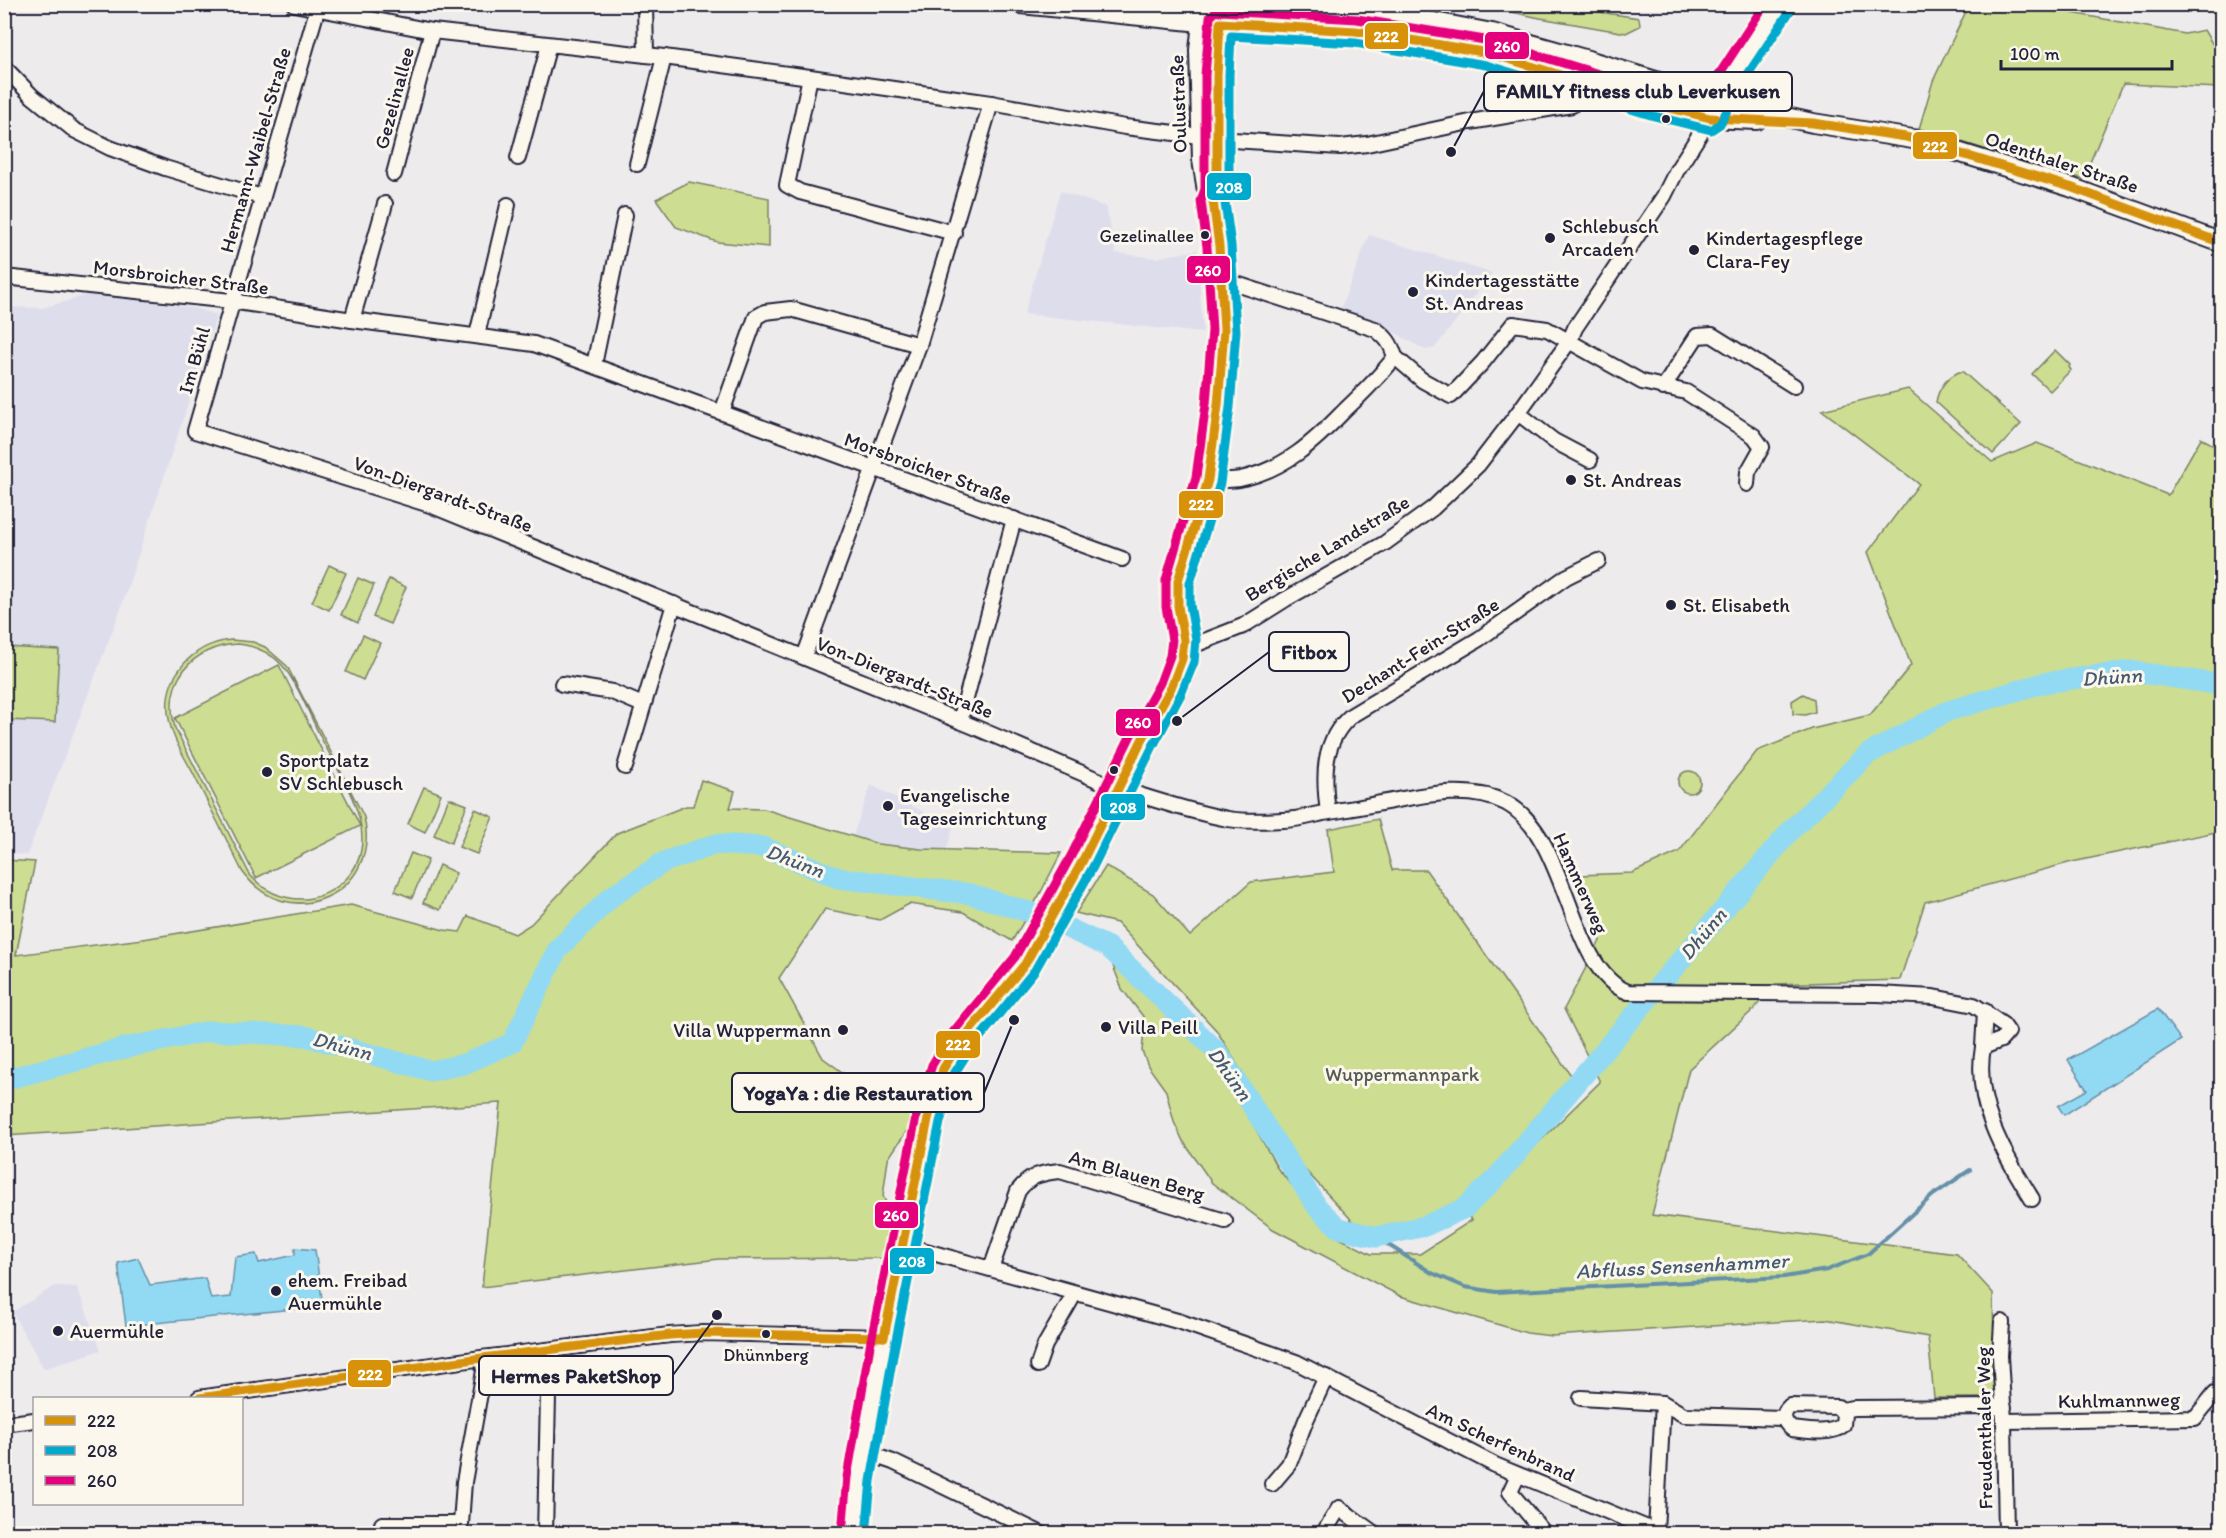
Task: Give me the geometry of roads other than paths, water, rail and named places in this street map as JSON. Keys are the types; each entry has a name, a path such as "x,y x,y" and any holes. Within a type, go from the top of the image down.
{"main road":[{"name":"Odenthaler Straße","path":"1021,4 1202,13 1220,23 1356,31 1489,53 1658,105 1710,118 1813,123 1906,136 2070,187 2222,243"},
{"name":"Oulustraße","path":"1209,137 1223,4"},
{"name":"Odenthaler Straße","path":"1309,4 1353,8 1492,33 1718,100 1813,123"},
{"path":"1710,118 1718,100 1780,4"},
{"name":"Oulustraße","path":"1184,649 1178,606 1178,581 1208,480 1217,415 1224,330 1213,201 1216,191 1199,50 1202,13"},
{"path":"1678,87 1700,87 1719,80 1738,69"},
{"path":"1738,69 1738,81 1744,93 1771,113"},
{"path":"854,1533 864,1452 884,1336 928,1119 943,1070 958,1045 1025,964 1045,930 1171,688 1184,649"}],"street":[{"name":"Gezelinallee","path":"294,4 432,31 664,57 991,103 1125,127 1209,137 1344,147 1572,105"},
{"path":"645,4 646,55"},
{"name":"Hermann-Waibel-Straße","path":"231,301 317,10"},
{"name":"Gezelinallee","path":"394,174 432,31"},
{"path":"518,158 549,45"},
{"path":"637,164 664,57"},
{"path":"4,68 32,96 74,130 110,148 165,168 262,197"},
{"path":"810,77 787,185 800,192 954,232"},
{"path":"804,657 920,345 991,103"},
{"name":"Bergische Landstraße","path":"1184,649 1243,626 1393,538 1433,508 1478,465 1570,340 1575,328 1664,196 1677,170 1710,118"},
{"path":"352,320 385,204"},
{"path":"477,335 508,205"},
{"path":"594,364 625,215"},
{"name":"Morsbroicher Straße","path":"4,277 231,301 352,320 534,344 594,364 873,469 1122,559"},
{"path":"1221,279 1375,329 1386,337 1395,357 1422,380 1451,396 1483,362 1513,324 1547,329 1642,382 1686,392 1754,436 1762,447 1748,472 1747,484"},
{"name":"Im Bühl","path":"195,431 231,301"},
{"path":"722,412 756,317 765,312 791,309 920,345"},
{"path":"1663,388 1697,336 1712,335 1794,386"},
{"path":"1208,480 1240,479 1272,469 1297,455 1323,433 1383,373 1395,357"},
{"path":"1518,413 1554,441 1590,460"},
{"name":"Von-Diergardt-Straße","path":"195,431 430,505 960,721 1119,789"},
{"path":"960,721 1014,519"},
{"name":"Dechant-Fein-Straße","path":"1328,812 1325,788 1331,739 1342,724 1479,639 1566,577 1598,561"},
{"path":"625,767 674,604"},
{"path":"562,684 612,692 643,705"},
{"name":"Hammerweg","path":"1119,789 1229,819 1285,820 1431,795 1459,793 1488,797 1505,803 1532,826 1544,844 1585,942 1603,974 1617,988 1628,992 1878,994 1933,997 1963,1001 1985,1011"},
{"path":"1983,1047 2001,1041 2008,1032 1985,1011"},
{"path":"1985,1011 1981,1081 1999,1144 2032,1199"},
{"name":"Am Blauen Berg","path":"991,1269 1018,1191 1026,1180 1039,1173 1060,1171 1225,1221"},
{"name":"Am Scherfenbrand","path":"904,1245 1181,1322 1296,1362 1518,1475 1659,1532"},
{"path":"1038,1365 1045,1345 1075,1293"},
{"name":"Freudenthaler Weg","path":"2002,1322 2000,1356 2004,1414 2006,1533"},
{"path":"206,1397 482,1358 693,1334 884,1336"},
{"path":"545,1533 549,1350"},
{"path":"382,1524 461,1524 464,1482 484,1371 482,1358"},
{"path":"1272,1484 1289,1464 1326,1377"},
{"name":"Kuhlmannweg","path":"2004,1414 2195,1418 2215,1393 2222,1393"},
{"path":"1581,1398 1663,1403 1684,1415 1783,1418"},
{"path":"1659,1532 1663,1403"},
{"path":"1842,1410 1844,1425 1836,1430 1792,1429 1783,1418 1790,1406 1833,1406 1842,1410 1853,1408 2004,1414"},
{"path":"4,1424 33,1420"},
{"path":"864,1452 893,1462 1042,1533"},
{"path":"1518,1475 1510,1492 1545,1533"},
{"path":"1323,1533 1339,1508 1375,1533"}],"water":[{"path":"2158,1009 2181,1040 2064,1115 2058,1106 2087,1090 2068,1060"},
{"name":"ehem. Freibad Auermühle","path":"295,1248 315,1250 323,1306 126,1326 118,1263 138,1258 150,1285 205,1278 211,1299 231,1297 235,1257 256,1254 259,1263 295,1255"}],"waterway":[{"name":"Dhünn","path":"4,1080 129,1047 211,1031 305,1036 431,1071 464,1064 512,1043 558,949 611,897 664,862 716,844 763,847 838,878 970,894 1042,916 1108,947 1217,1051 1318,1208 1339,1228 1376,1237 1425,1226 1465,1208 1497,1177 1791,830 1868,754 1948,711 2043,683 2130,671 2222,685"},
{"name":"Abfluss Sensenhammer","path":"1376,1237 1432,1273 1465,1287 1496,1292 1784,1277 1827,1270 1868,1254 1933,1195 1970,1170"}],"place":[{"name":"FAMILY fitness club Leverkusen","path":"1451,152"},
{"name":"Gezelinallee","path":"1205,235"},
{"name":"Schlebusch Arcaden","path":"1550,238"},
{"name":"Kindertagespflege Clara-Fey","path":"1694,250"},
{"name":"Kindertagesstätte St. Andreas","path":"1413,292"},
{"name":"St. Andreas","path":"1571,480"},
{"name":"St. Elisabeth","path":"1671,605"},
{"name":"Fitbox","path":"1177,721"},
{"name":"Sportplatz SV Schlebusch","path":"267,772"},
{"name":"Evangelische Tageseinrichtung","path":"888,806"},
{"name":"YogaYa : die Restauration","path":"1014,1020"},
{"name":"Villa Peill","path":"1106,1027"},
{"name":"Villa Wuppermann","path":"843,1030"},
{"name":"ehem. Freibad Auermühle","path":"276,1291"},
{"name":"Hermes PaketShop","path":"717,1315"},
{"name":"Auermühle","path":"58,1331"},
{"name":"Dhünnberg","path":"766,1334"}],"park label":[{"name":"Wuppermannpark","path":"1402,1074"}]}
